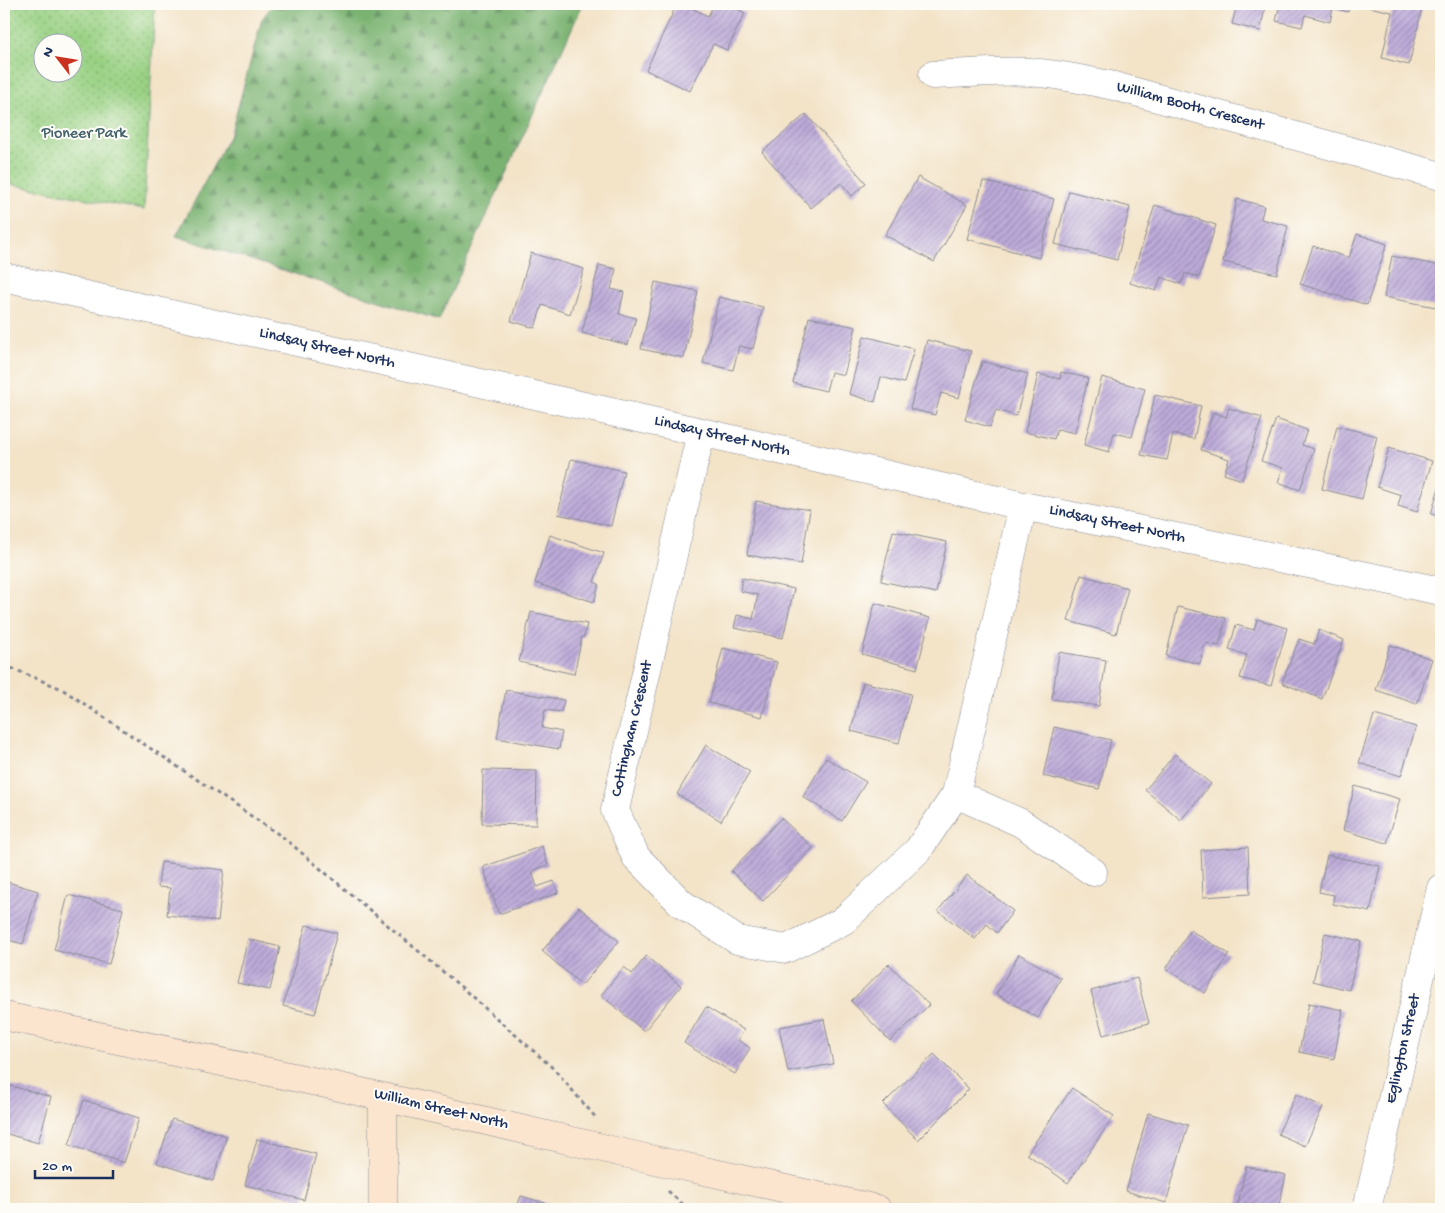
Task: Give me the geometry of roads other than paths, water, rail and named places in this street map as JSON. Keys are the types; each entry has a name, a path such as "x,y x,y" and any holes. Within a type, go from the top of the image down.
{"street":[{"name":"William Booth Crescent","path":"933,75 1010,71 1086,80 1114,86 1441,176"},
{"name":"Lindsay Street North","path":"4,277 1023,506 1441,591"},
{"name":"Cottingham Crescent","path":"700,432 615,810 636,857 682,904 737,940 786,948 842,921 918,850 956,794 1023,506"},
{"path":"956,794 1021,823 1093,872"},
{"name":"Eglington Street","path":"1367,1209 1441,888"},
{"name":"William Street North","path":"4,1016 383,1097 877,1209"},
{"path":"382,1209 383,1097"}],"park label":[{"name":"Pioneer Park","path":"84,134"}]}
